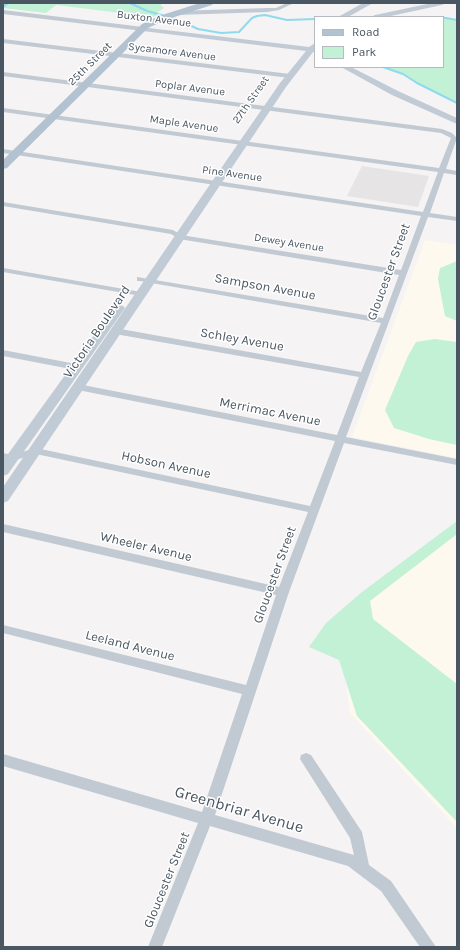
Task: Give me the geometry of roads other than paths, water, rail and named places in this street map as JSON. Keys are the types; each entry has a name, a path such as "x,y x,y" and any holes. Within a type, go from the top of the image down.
{"main road":[{"name":"25th Street","path":"3,166 54,118 86,84 143,29 162,18 209,3"},
{"path":"344,16 369,3"},
{"path":"390,3 396,13"},
{"path":"380,16 442,3"},
{"name":"Buxton Avenue","path":"143,29 311,46"},
{"name":"27th Street","path":"286,76 301,64 311,46"},
{"name":"27th Street","path":"212,182 286,76 311,46"},
{"path":"301,64 307,60 314,59"},
{"path":"348,68 407,99 457,121"},
{"name":"Victoria Boulevard","path":"3,471 8,457 76,367 136,293 212,182"},
{"name":"Victoria Boulevard","path":"3,498 36,451 115,331 136,293"}],"street":[{"path":"175,14 267,10 277,9 292,3"},
{"name":"Buxton Avenue","path":"3,12 143,29"},
{"name":"Sycamore Avenue","path":"3,41 286,76"},
{"name":"Poplar Avenue","path":"3,74 446,132"},
{"name":"Maple Avenue","path":"3,110 457,173"},
{"name":"Gloucester Street","path":"155,947 207,818 283,592 454,139 446,132"},
{"name":"Pine Avenue","path":"3,151 457,219"},
{"name":"Dewey Avenue","path":"3,204 403,273"},
{"path":"3,270 136,293"},
{"name":"Sampson Avenue","path":"145,280 386,321"},
{"name":"Schley Avenue","path":"115,331 364,375"},
{"path":"3,353 76,367"},
{"name":"Merrimac Avenue","path":"78,387 457,462"},
{"name":"Hobson Avenue","path":"8,457 36,451 314,510"},
{"name":"Wheeler Avenue","path":"3,528 283,592"},
{"name":"Leeland Avenue","path":"3,629 249,691"},
{"path":"306,759 357,836 363,869"},
{"name":"Greenbriar Avenue","path":"3,760 352,861 386,886 429,947"}],"waterway":[{"path":"3,7 8,3"},
{"path":"130,3 147,11 176,19 198,29 221,33 239,32 252,18 257,16 265,15 287,20 314,19"},
{"path":"444,18 457,20"},
{"path":"386,68 403,74 417,83 457,103"}]}
